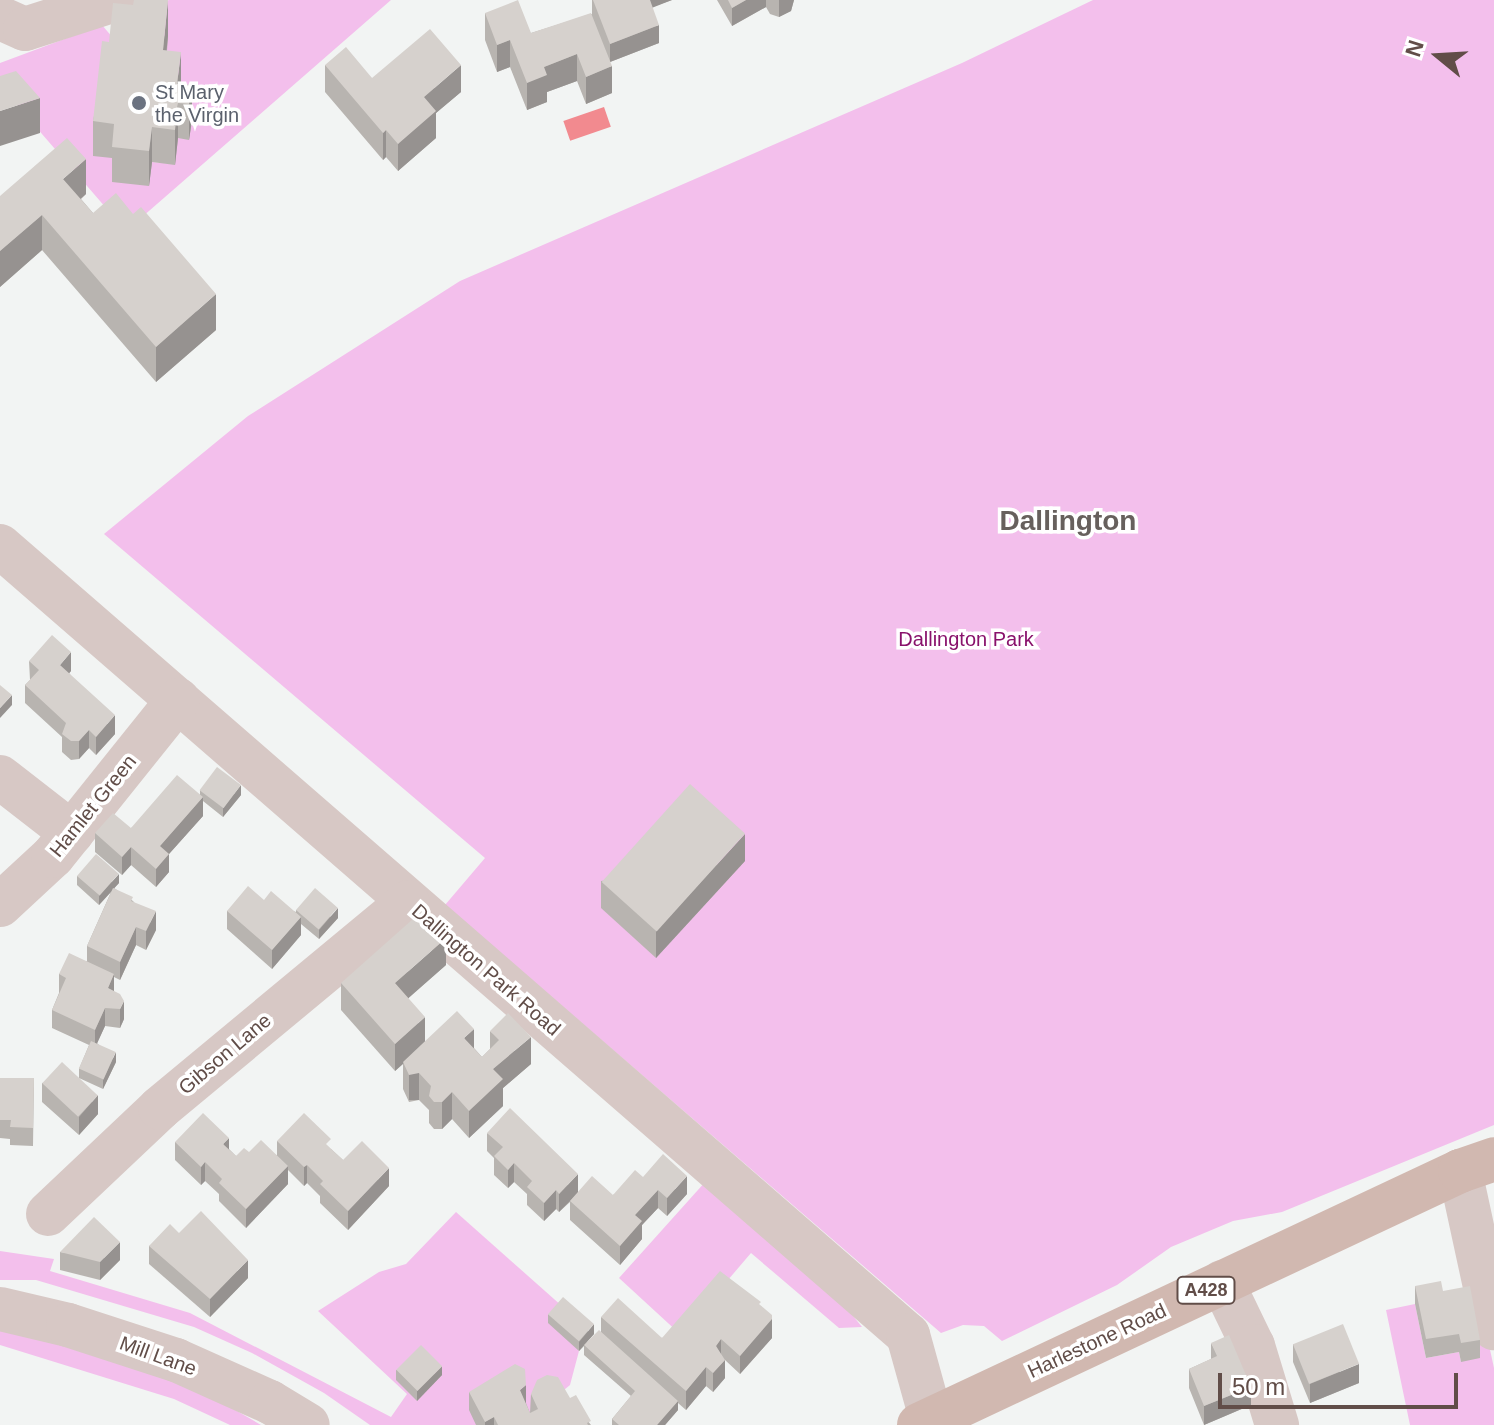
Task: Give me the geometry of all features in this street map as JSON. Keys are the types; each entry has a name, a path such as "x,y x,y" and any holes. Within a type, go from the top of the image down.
{"main road":[{"name":"Harlestone Road","path":"925,1422 1477,1165"}],"street":[{"path":"0,18 25,29 115,0"},
{"name":"Dallington Park Road","path":"0,546 908,1335 925,1422"},
{"name":"Hamlet Green","path":"0,905 53,856 178,700"},
{"path":"0,777 72,833"},
{"name":"Gibson Lane","path":"48,1214 160,1108 408,902"},
{"path":"1477,1165 1494,1328"},
{"path":"1222,1282 1253,1346 1277,1425"},
{"name":"Mill Lane","path":"0,1309 68,1325 176,1360 270,1402 308,1425"}],"green space":[{"path":"169,0 391,0 126,231 16,104 0,80 0,63 102,25 113,38 152,162 175,164 111,22"},
{"name":"Dallington Park","path":"1093,0 1494,0 1494,1125 1282,1212 1233,1221 1171,1247 1117,1285 1002,1341 984,1326 963,1325 941,1333 445,905 485,858 104,534 248,416 460,281 962,63"},
{"path":"706,1181 841,1301 862,1327 839,1328 751,1253 681,1335 619,1278"},
{"path":"456,1212 563,1307 579,1351 570,1385 558,1395 537,1425 520,1408 526,1403 525,1387 476,1425 370,1425 324,1393 252,1353 194,1327 36,1280 0,1280 0,1251 54,1259 50,1271 190,1313 391,1417 407,1394 318,1311 379,1272 406,1264"},
{"path":"1415,1304 1426,1358 1459,1352 1461,1362 1476,1338 1487,1336 1494,1368 1494,1425 1410,1425 1386,1310"},
{"path":"0,1328 29,1333 167,1378 225,1404 261,1425 230,1425 174,1399 0,1345"}],"shaded area":[{"path":"604,107 611,127 570,141 563,121"}],"building":[{"name":"St Mary the Virgin","path":"134,0 168,0 163,50 181,52 177,84 192,85 189,104 178,103 175,130 152,127 149,151 112,147 114,124 93,121 102,41 109,42 113,3 133,5"},
{"path":"518,0 531,33 591,13 612,66 586,77 577,54 544,67 547,75 527,83 510,40 497,45 485,13"},
{"path":"593,0 650,0 659,25 610,44"},
{"path":"728,0 746,0 732,8"},
{"path":"430,29 461,65 424,97 436,111 398,144 386,130 383,133 325,65 346,47 372,78"},
{"path":"16,71 40,98 0,111 0,76"},
{"path":"67,138 86,159 63,179 93,213 116,193 133,214 141,207 216,294 156,347 42,215 0,251 0,196"},
{"path":"52,635 71,652 60,665 115,715 96,737 89,730 79,741 71,741 62,734 66,723 25,685 39,670 29,661"},
{"path":"0,685 12,695 0,708"},
{"path":"217,767 241,785 224,808 200,790"},
{"path":"177,775 203,797 160,846 169,854 156,869 131,847 122,857 95,833 113,813 131,828"},
{"path":"690,784 745,834 657,932 602,882"},
{"path":"96,854 119,874 100,896 77,876"},
{"path":"248,886 264,900 271,891 301,917 272,950 227,911"},
{"path":"113,888 133,897 131,901 156,911 146,931 136,927 120,962 87,946"},
{"path":"315,888 338,908 319,930 296,910"},
{"path":"422,911 446,938 395,983 425,1017 395,1044 341,983"},
{"path":"69,953 114,974 108,988 120,994 124,1001 120,1009 105,1008 95,1030 52,1010 66,978 59,974"},
{"path":"457,1011 474,1029 464,1038 482,1057 499,1040 490,1031 508,1013 531,1037 493,1069 503,1079 469,1111 452,1092 442,1102 434,1102 429,1096 431,1086 419,1073 409,1075 403,1062"},
{"path":"91,1041 116,1052 103,1079 79,1068"},
{"path":"62,1062 98,1095 78,1117 42,1083"},
{"path":"0,1078 34,1078 33,1128 10,1127 11,1120 0,1120"},
{"path":"510,1108 578,1174 559,1194 556,1190 544,1203 527,1187 532,1181 514,1163 508,1170 494,1156 503,1147 487,1133"},
{"path":"203,1113 229,1138 223,1144 236,1156 244,1148 249,1152 261,1140 288,1166 246,1209 219,1183 222,1179 205,1162 201,1167 175,1142"},
{"path":"304,1113 331,1139 326,1144 343,1160 362,1141 389,1168 348,1211 320,1184 323,1181 307,1165 304,1167 277,1141"},
{"path":"663,1154 687,1176 667,1198 658,1190 635,1215 642,1221 620,1246 570,1201 592,1176 613,1195 635,1170 643,1177"},
{"path":"201,1211 248,1260 210,1299 149,1246 170,1224 179,1233"},
{"path":"94,1217 120,1242 100,1262 60,1252"},
{"path":"720,1271 761,1302 759,1304 772,1315 772,1319 740,1356 721,1339 716,1346 725,1360 713,1373 706,1367 686,1391 601,1317 618,1298 662,1338"},
{"path":"1441,1281 1443,1291 1470,1286 1480,1340 1461,1343 1459,1334 1426,1339 1415,1286"},
{"path":"563,1297 594,1324 579,1341 548,1314"},
{"path":"1343,1324 1359,1364 1309,1384 1293,1344"},
{"path":"599,1330 678,1401 657,1425 619,1425 612,1419 635,1391 584,1345"},
{"path":"1229,1335 1251,1387 1204,1406 1189,1369 1217,1356 1211,1343"},
{"path":"421,1345 442,1366 417,1391 396,1370"},
{"path":"515,1364 525,1369 526,1385 520,1390 530,1413 538,1409 531,1394 537,1380 547,1375 558,1377 570,1398 576,1395 591,1421 588,1425 498,1425 494,1417 485,1422 469,1392"}],"place":[{"name":"St Mary the Virgin","path":"139,103"}],"district":[{"name":"Dallington","path":"1068,521"}]}
